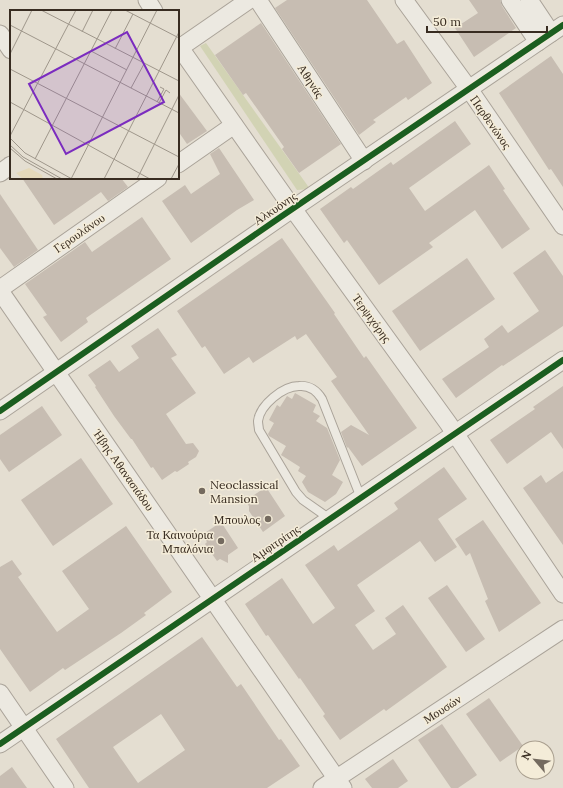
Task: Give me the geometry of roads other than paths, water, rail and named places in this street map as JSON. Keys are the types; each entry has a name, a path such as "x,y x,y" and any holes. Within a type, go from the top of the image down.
{"street":[{"path":"147,0 153,10"},
{"path":"179,47 249,0"},
{"name":"Αθηνάς","path":"258,0 364,161"},
{"name":"Παρθενώνος","path":"404,0 469,89 563,226"},
{"path":"510,0 551,33"},
{"path":"529,0 551,33"},
{"name":"Αλκυόνης","path":"0,411 551,33"},
{"path":"0,34 10,49"},
{"name":"Τερψιχόρης","path":"179,47 293,209 455,434 563,594"},
{"path":"179,163 234,125"},
{"path":"0,173 10,166"},
{"name":"Γερουλάνου","path":"0,290 157,179"},
{"name":"Ήβης Αθανασιάδου","path":"0,290 339,783"},
{"name":"Αμφιτρίτης","path":"0,744 563,360"},
{"name":"Μουσών","path":"322,788 339,783 563,629"},
{"path":"0,693 65,788"}],"lane":[{"path":"330,518 303,500 296,492 259,430 258,420 270,399 285,390 298,386 309,388 318,392 361,498"}],"place":[{"name":"Neoclassical Mansion","path":"202,491"},
{"name":"Μπουλος","path":"268,519"},
{"name":"Τα Καινούρια Μπαλόνια","path":"221,541"}]}
